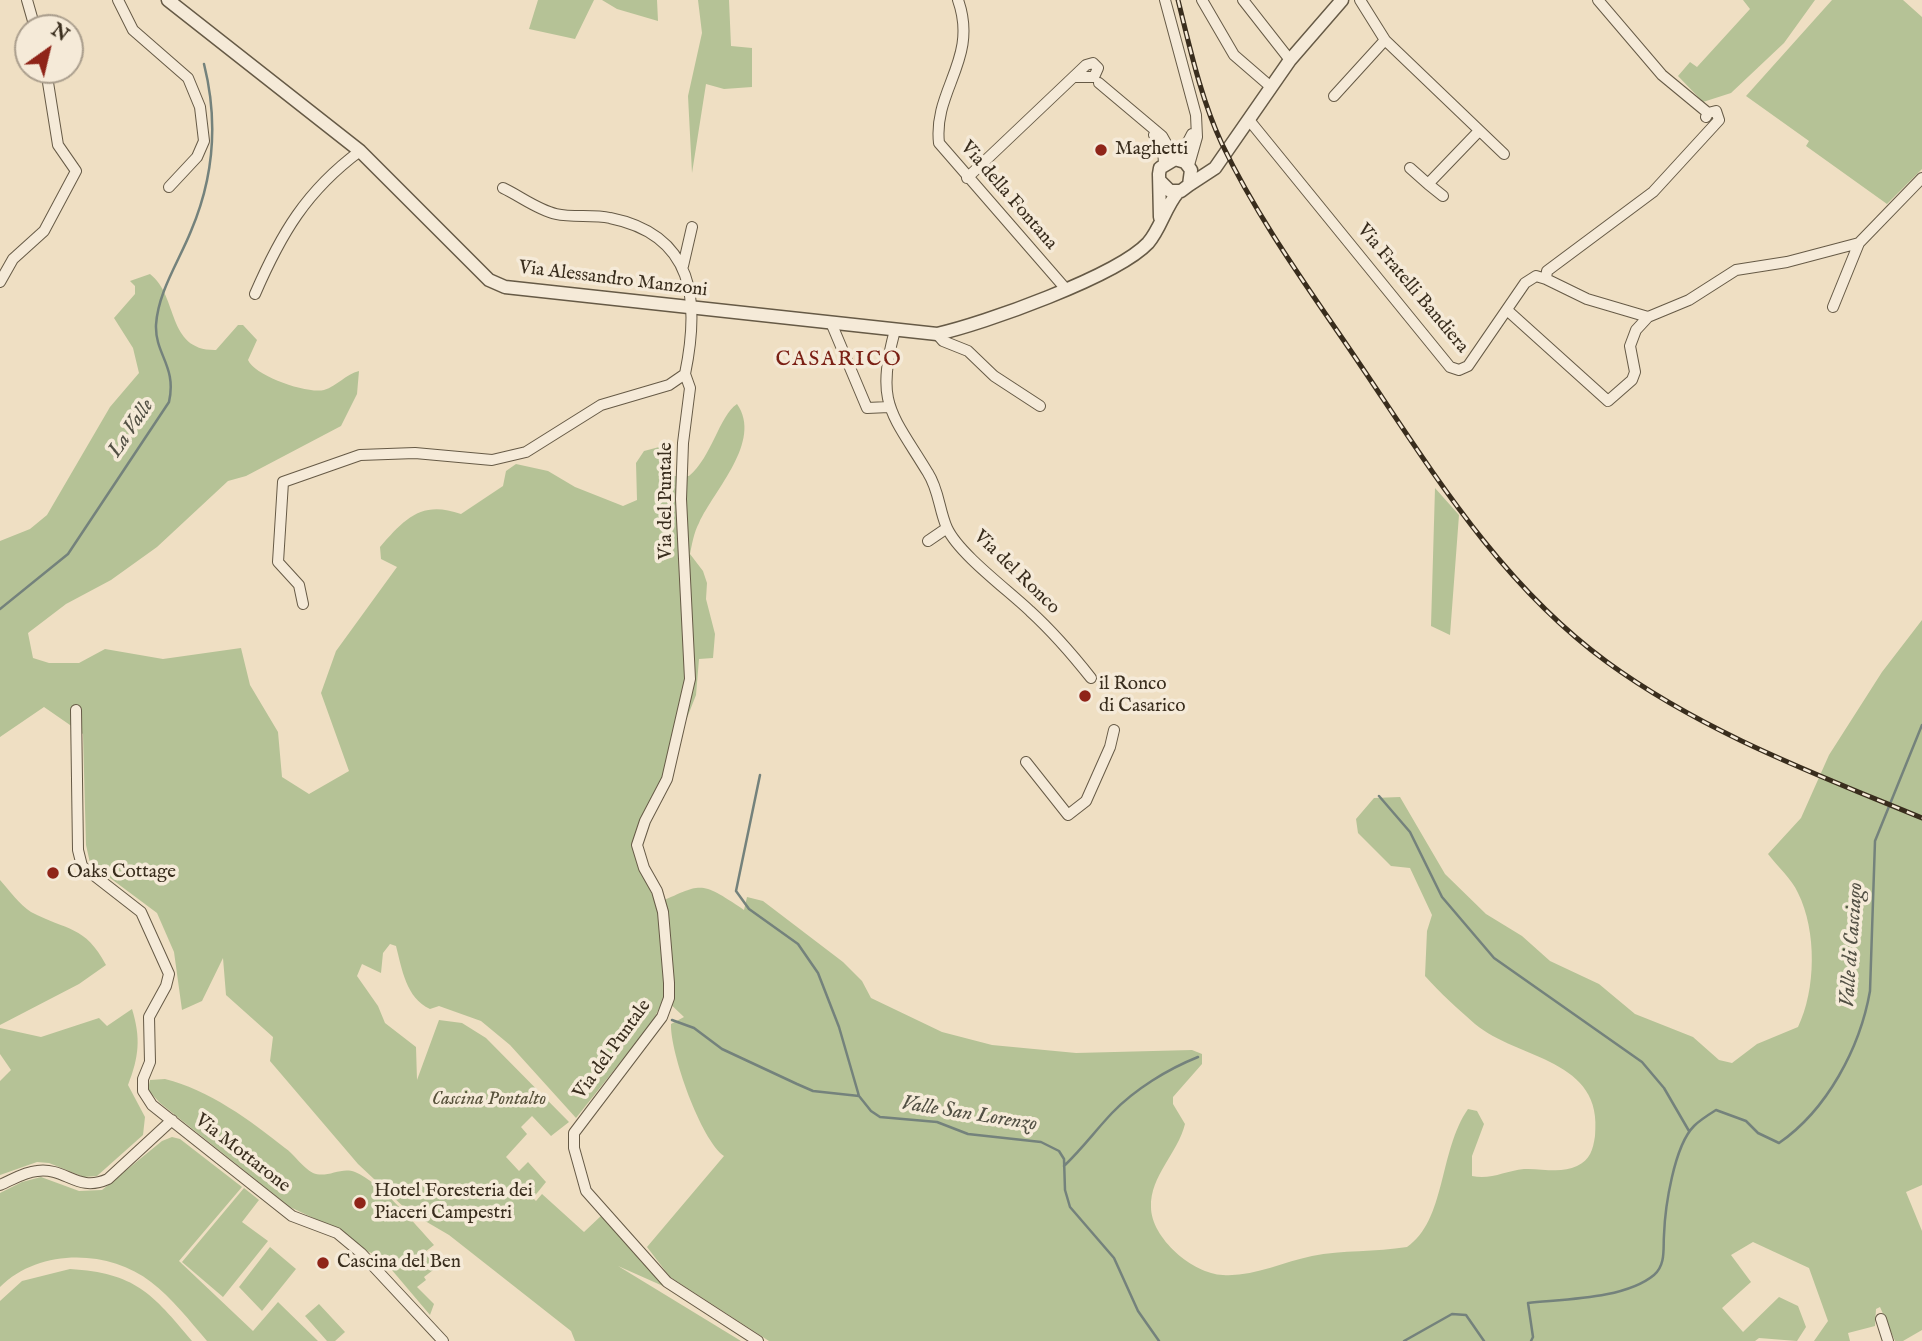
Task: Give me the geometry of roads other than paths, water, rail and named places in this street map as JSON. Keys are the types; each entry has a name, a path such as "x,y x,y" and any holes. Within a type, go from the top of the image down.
{"street":[{"path":"118,0 133,30 188,78 200,107 204,141 197,157 169,187"},
{"name":"Via Alessandro Manzoni","path":"168,0 360,151 489,280 505,287 571,292 693,309 937,334 979,323 1107,272 1149,241 1160,220 1184,188"},
{"name":"Via della Fontana","path":"958,0 963,14 961,61 942,106 937,128 939,144 1065,288"},
{"path":"1165,0 1194,107 1196,128 1179,163"},
{"path":"1202,0 1234,55 1271,87"},
{"path":"1243,0 1290,60"},
{"path":"1360,0 1384,40 1504,155"},
{"path":"1602,1 1662,75 1708,113 1713,110 1719,113 1719,120 1705,138 1653,192 1546,274 1587,299 1648,317"},
{"path":"1160,181 1166,189 1184,188 1212,172 1290,60 1337,2"},
{"path":"1334,96 1384,40"},
{"path":"967,178 1074,77"},
{"path":"1098,83 1165,140 1179,163 1192,175 1184,188"},
{"path":"0,282 13,259 44,231 76,171 58,145 48,84"},
{"name":"Via Fratelli Bandiera","path":"1249,120 1450,367 1459,370 1468,366 1531,278 1546,274"},
{"path":"1428,184 1478,132"},
{"path":"255,294 298,209 334,171 360,151"},
{"path":"1160,220 1159,174 1179,163 1223,158"},
{"path":"1410,168 1443,197"},
{"path":"1833,307 1859,243 1922,178"},
{"path":"503,188 558,215 609,218 638,226 665,241 683,266 693,309"},
{"path":"683,266 692,227"},
{"path":"1507,310 1608,401 1632,380 1635,372 1630,346 1636,330 1648,317 1689,300 1736,270 1787,262 1859,243"},
{"name":"Via del Puntale","path":"693,309 685,374 690,388 683,443 681,499 691,679 667,779 645,821 637,845 638,855 657,891 663,912 669,998 662,1017 574,1133 574,1147 586,1191 667,1282 758,1341"},
{"path":"832,324 867,408 889,407"},
{"name":"Via del Ronco","path":"895,330 886,362 889,407 938,491 947,528 970,555 1058,636 1091,678"},
{"path":"937,334 943,341 968,351 994,376 1040,406"},
{"path":"303,604 299,585 278,562 283,482 360,455 415,453 492,460 526,452 601,405 669,385 685,374"},
{"path":"928,541 947,528"},
{"path":"76,710 80,860 87,871 141,912 169,974 166,986 149,1017 150,1062 143,1091 152,1105 172,1120"},
{"path":"1026,762 1068,815 1086,801 1110,747 1114,730"},
{"name":"Via Mottarone","path":"0,1185 39,1170 56,1172 83,1184 96,1184 108,1179 172,1120 292,1216 337,1233 361,1253 443,1341"},
{"path":"1881,1320 1888,1341"}],"waterway":[{"name":"La Valle","path":"0,609 68,554 169,402 170,379 159,345 156,325 165,289 199,211 209,169 212,127 204,64"},
{"name":"Valle di Casciago","path":"1531,1341 1533,1337 1528,1303 1611,1293 1642,1283 1658,1271 1663,1256 1666,1209 1676,1162 1687,1135 1696,1124 1716,1110 1746,1121 1758,1133 1779,1143 1812,1113 1839,1076 1858,1034 1870,991 1875,841 1922,725"},
{"name":"Valle San Lorenzo","path":"760,775 736,891 749,909 798,944 818,973 839,1027 859,1096 871,1111 880,1117 937,1122 968,1134 1041,1142 1059,1151 1064,1159 1065,1190 1070,1207 1114,1258 1138,1311 1159,1341"},
{"path":"1379,796 1410,832 1442,897 1494,958 1642,1062 1664,1088 1689,1131"},
{"path":"672,1020 694,1028 722,1049 813,1091 859,1096"},
{"path":"1064,1166 1131,1096 1175,1067 1198,1057"},
{"name":"Valle di Casciago","path":"1404,1341 1452,1314 1466,1315 1484,1341"}],"railway":[{"path":"1178,0 1208,109 1236,172 1268,227 1440,482 1469,522 1533,597 1568,631 1607,662 1681,710 1760,749 1922,818"}],"place":[{"name":"Maghetti","path":"1101,150"},
{"name":"il Ronco di Casarico","path":"1085,696"},
{"name":"Oaks Cottage","path":"53,873"},
{"name":"Hotel Foresteria dei Piaceri Campestri","path":"360,1203"},
{"name":"Cascina del Ben","path":"323,1263"}],"district":[{"name":"CASARICO","path":"839,361"}],"park label":[{"name":"Cascina Pontalto","path":"489,1100"}]}
